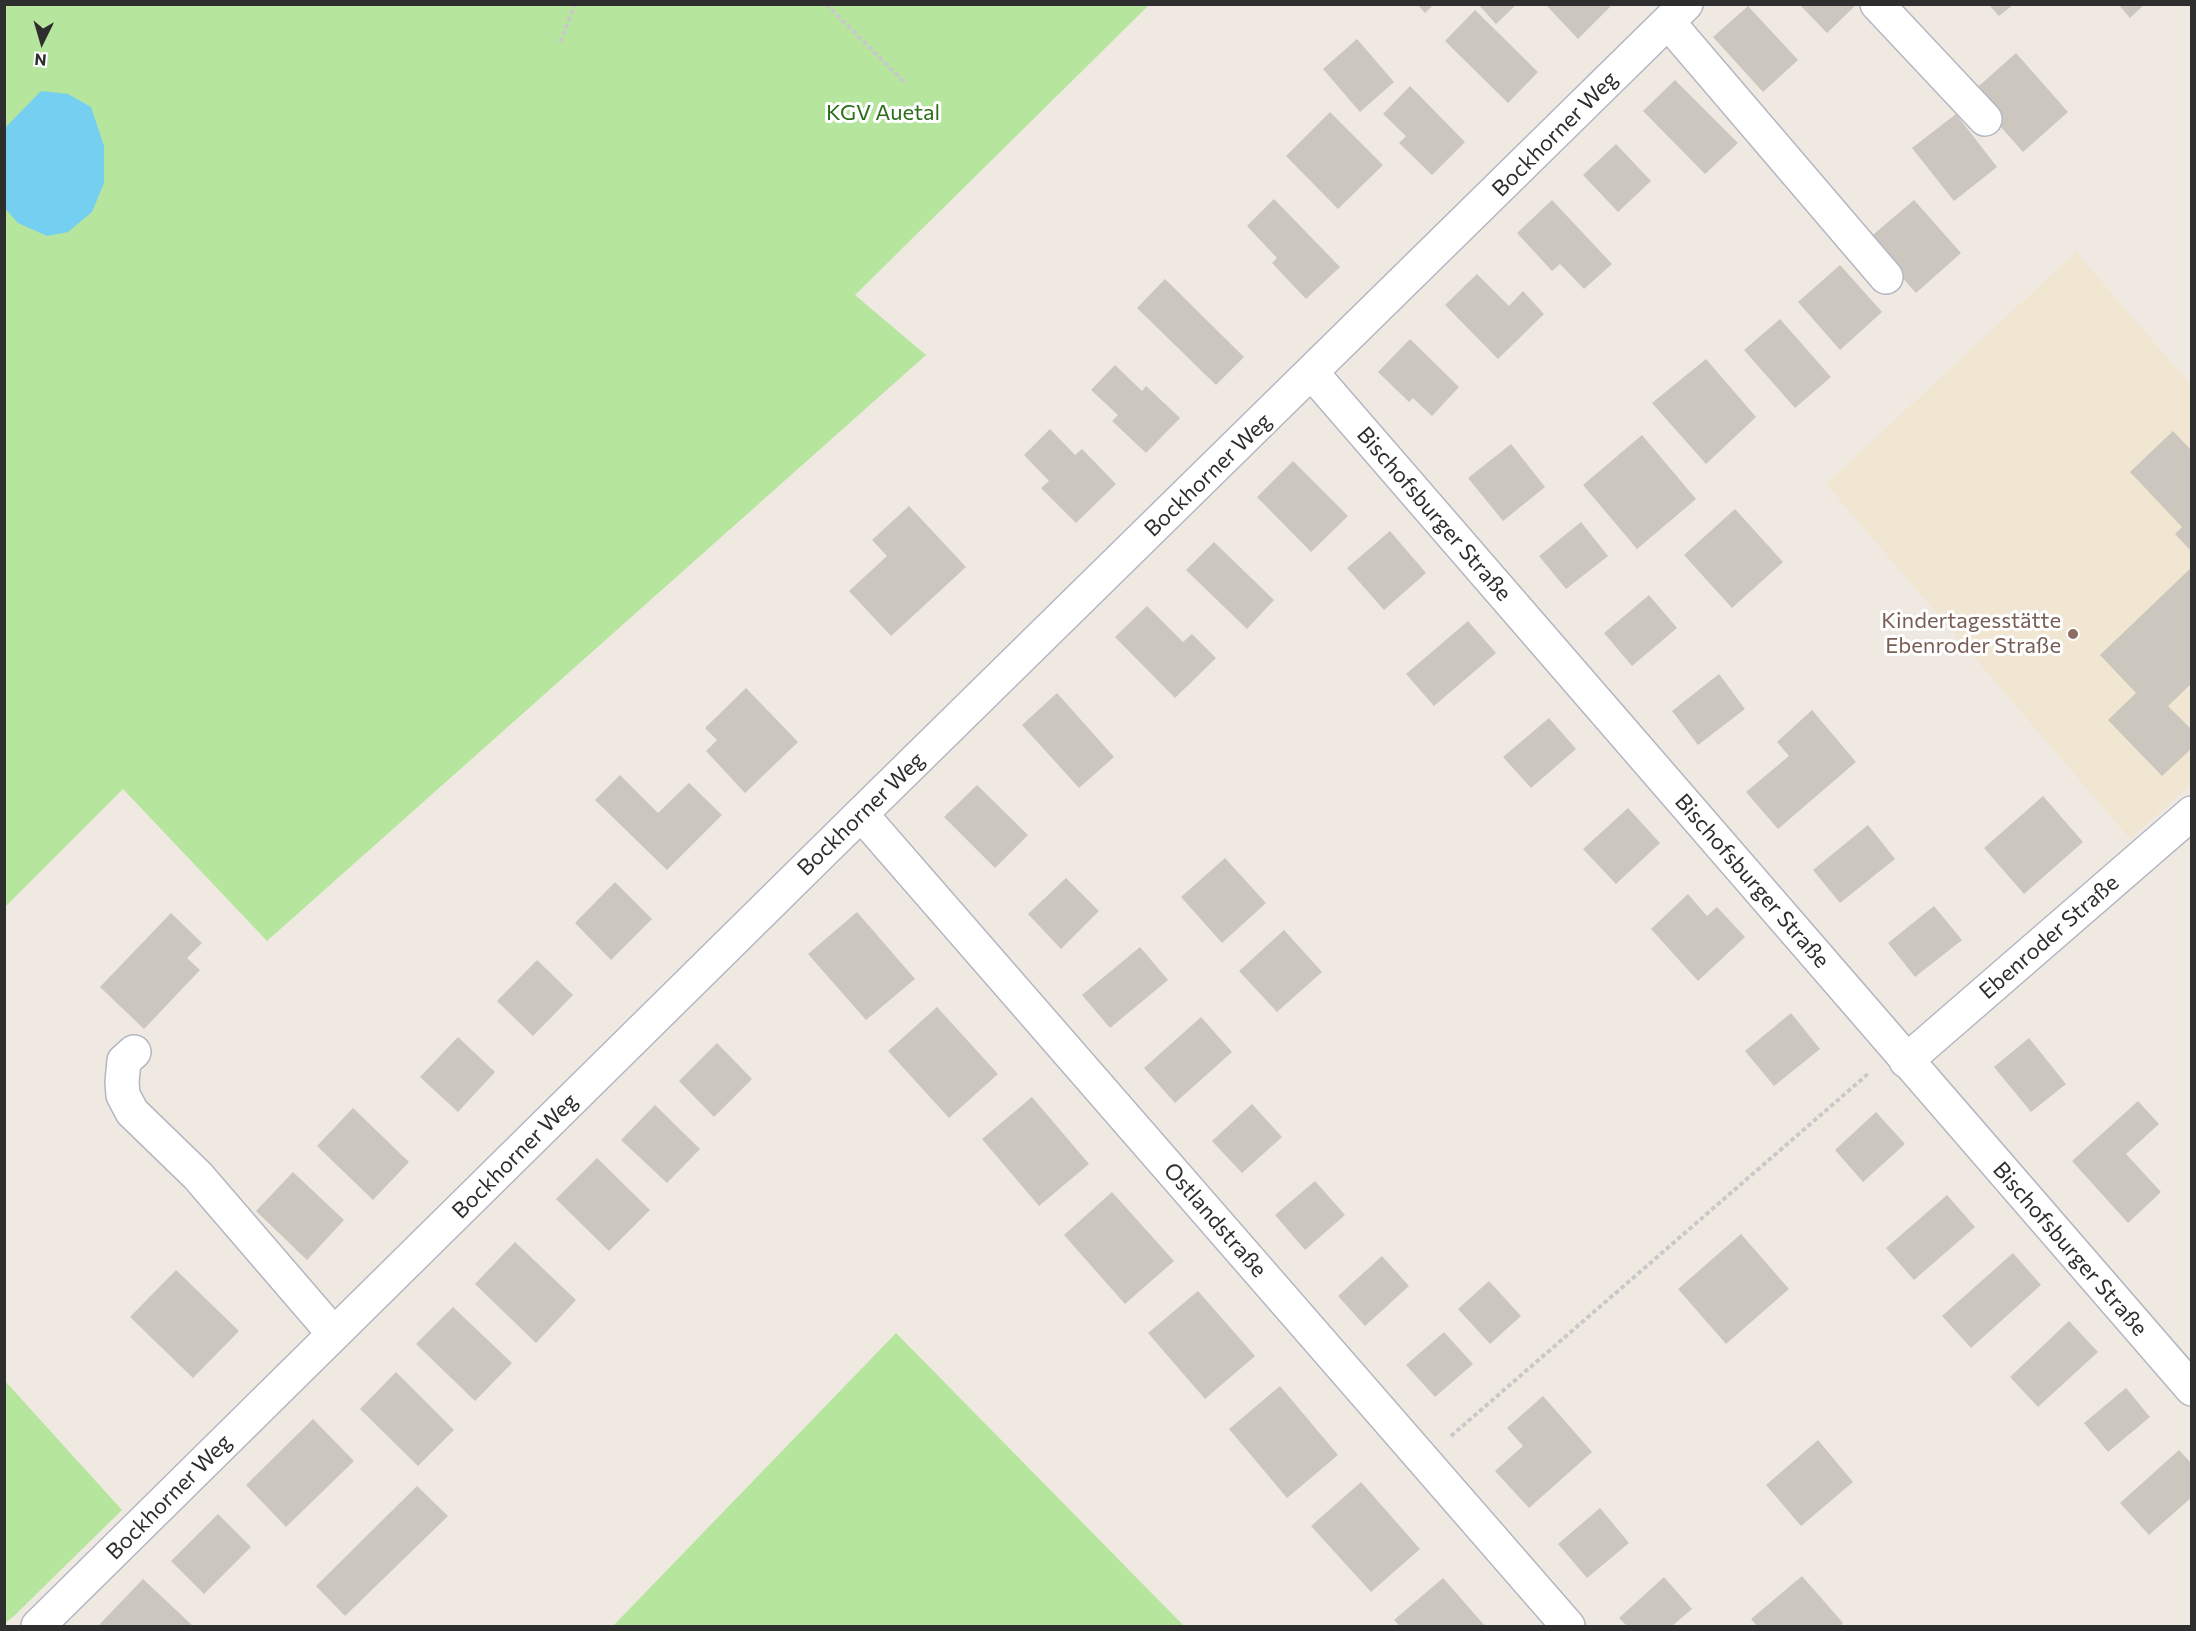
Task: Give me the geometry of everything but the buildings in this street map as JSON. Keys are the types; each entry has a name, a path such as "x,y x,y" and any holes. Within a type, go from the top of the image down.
{"street":[{"path":"1877,4 1985,119"},
{"path":"1677,13 1886,277"},
{"name":"Bockhorner Weg","path":"38,1626 1677,13"},
{"name":"Bischofsburger Straße","path":"1312,373 2192,1389"},
{"name":"Ebenroder Straße","path":"1902,1055 2192,813"},
{"name":"Ostlandstraße","path":"861,814 1568,1626"},
{"path":"134,1052 124,1061 122,1082 123,1095 132,1112 198,1176 334,1334"}],"path":[{"path":"560,42 575,4"},
{"path":"826,4 906,84"},
{"path":"1424,1459 1902,1055"}],"shaded area":[{"name":"Kindertagesstätte Ebenroder Straße","path":"2076,252 2191,385 2191,784 2130,839 1826,484"}],"green space":[{"name":"KGV Auetal","path":"5,5 1149,5 855,295 926,355 267,941 123,789 5,907"},
{"path":"896,1333 1184,1626 613,1626"},
{"path":"5,1381 122,1510 5,1623"}],"water":[{"path":"41,91 68,94 91,107 104,146 104,183 92,212 68,232 47,236 18,223 4,207 5,128"}],"place":[{"name":"Kindertagesstätte Ebenroder Straße","path":"2073,634"}]}
